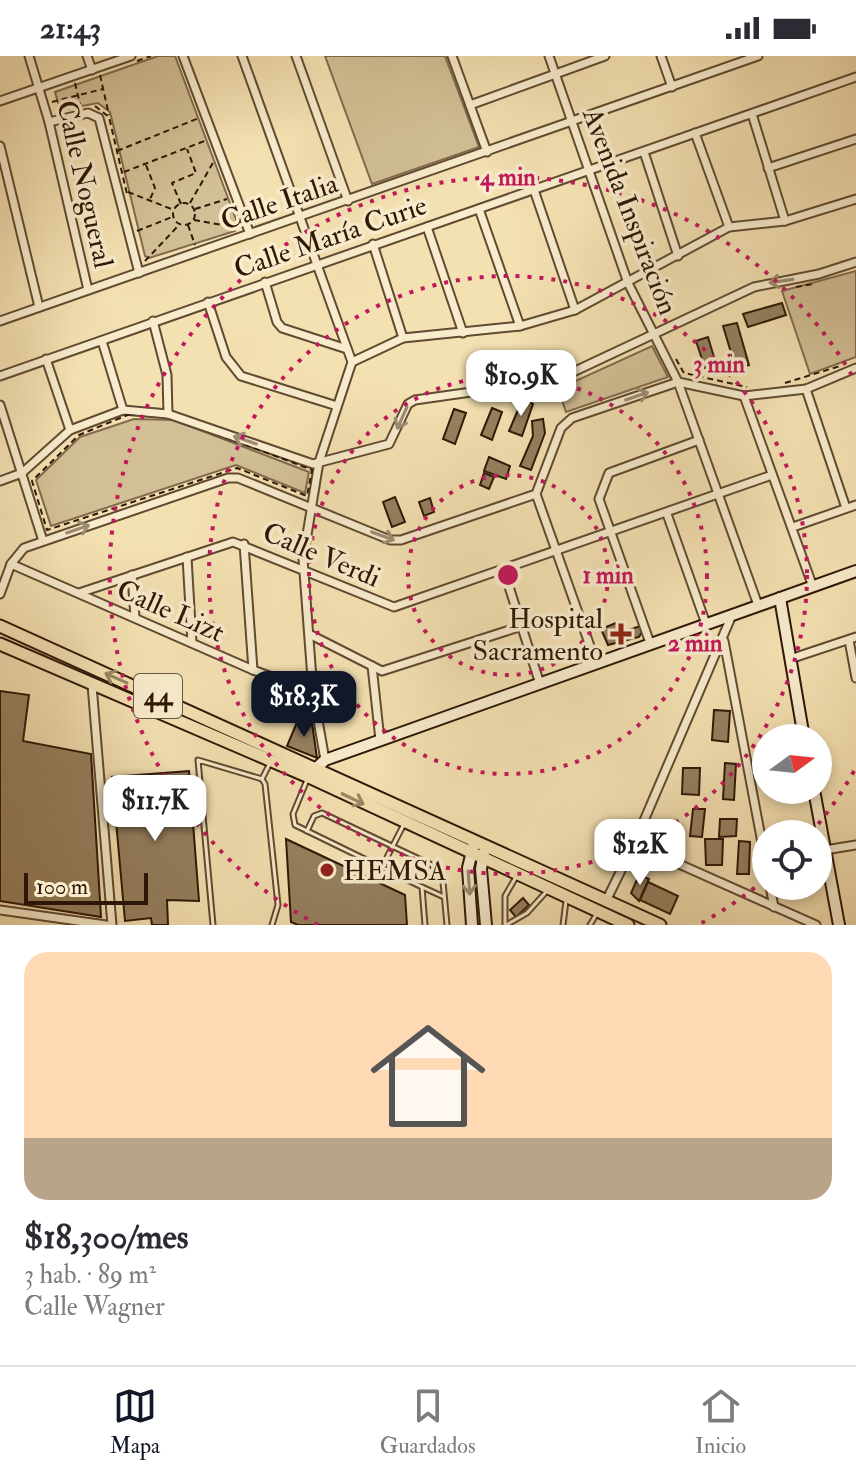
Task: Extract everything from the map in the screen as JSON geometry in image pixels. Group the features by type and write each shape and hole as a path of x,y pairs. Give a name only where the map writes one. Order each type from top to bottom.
{"main road":[{"name":"44","path":"0,626 316,768 478,850 603,905 660,925"},
{"name":"44","path":"0,644 271,761 316,768 404,824 478,850 518,874 567,896 603,905 626,924"}],"street":[{"name":"Calle Nogueral","path":"29,56 49,122 88,290"},
{"path":"87,56 96,72"},
{"path":"0,101 96,72 131,56"},
{"path":"183,56 250,234"},
{"path":"242,56 352,362 319,462 305,570 316,768 380,740 856,571"},
{"path":"296,56 348,201"},
{"path":"452,56 487,152"},
{"name":"Avenida Inspiración","path":"549,56 628,283 678,382 758,605"},
{"path":"470,105 605,56"},
{"path":"661,56 672,87"},
{"name":"Calle Italia","path":"0,321 758,56"},
{"name":"Calle María Curie","path":"0,376 856,77"},
{"path":"49,122 88,113 99,118 139,273"},
{"path":"752,114 785,221"},
{"path":"695,133 729,227"},
{"path":"768,168 856,139"},
{"path":"0,146 39,307"},
{"path":"644,152 678,256"},
{"path":"534,190 575,310"},
{"path":"352,362 403,338 520,326 575,310 729,227 785,221 856,199"},
{"path":"479,209 520,326"},
{"path":"427,227 463,333"},
{"path":"373,244 403,338"},
{"path":"0,481 22,473 70,430 123,410 168,414 313,464 389,444 408,404 415,400 556,380 754,287 819,274 856,262"},
{"path":"265,282 277,322 282,328 347,349"},
{"path":"208,302 226,357 241,376 337,406"},
{"path":"153,321 167,375 168,414"},
{"path":"102,341 123,410"},
{"path":"46,359 70,430"},
{"path":"596,663 536,494 565,422 678,382 744,396 806,389 856,368"},
{"path":"806,389 846,508"},
{"path":"744,396 813,587"},
{"path":"0,405 43,541"},
{"path":"650,643 599,499 606,475 699,440"},
{"name":"Calle Verdi","path":"79,593 233,542 394,607 772,475"},
{"path":"0,594 11,564 24,548 228,478 238,478 395,541 536,494"},
{"path":"793,527 856,505"},
{"path":"667,514 706,624"},
{"path":"244,544 253,670"},
{"path":"187,557 192,643"},
{"name":"Calle Lizt","path":"11,564 253,670 313,692"},
{"path":"504,571 540,684"},
{"path":"132,575 135,617"},
{"path":"780,598 802,724"},
{"path":"603,905 634,844 732,615"},
{"path":"311,635 382,671 522,626"},
{"path":"790,659 852,638 856,678"},
{"path":"723,639 758,820"},
{"path":"372,666 380,740"},
{"path":"0,910 109,925 92,685"},
{"path":"634,844 816,925"},
{"path":"832,849 856,845"},
{"path":"472,925 468,868 478,850"},
{"path":"478,850 486,925"},
{"path":"832,888 839,925"},
{"path":"773,900 774,907"}],"lane":[{"path":"213,925 198,760 262,779 268,791 278,905 272,925"},
{"path":"262,779 271,761"},
{"path":"316,768 292,819 307,831 444,897"},
{"path":"307,831 314,816 322,813 440,872 447,925"},
{"path":"382,867 404,824"},
{"path":"518,874 505,896 506,925 527,913 550,887"},
{"path":"422,887 425,925"},
{"path":"563,925 567,896"},
{"path":"590,925 603,905"}],"path":[{"path":"125,65 151,56"},
{"path":"96,72 103,89 130,205"},
{"path":"70,111 81,109 74,82"},
{"path":"52,102 103,89"},
{"path":"50,94 53,109"},
{"path":"96,106 109,117"},
{"path":"117,151 200,118 212,149"},
{"path":"122,173 209,139"},
{"path":"181,204 172,183 196,173 186,148"},
{"path":"189,205 216,158 221,171"},
{"path":"145,164 155,188 150,199"},
{"path":"127,191 174,210"},
{"path":"194,210 231,198"},
{"path":"173,217 174,210 181,204 189,205 194,210"},
{"path":"193,220 194,210"},
{"path":"133,218 136,232 173,217"},
{"path":"173,217 180,224 193,220 240,228"},
{"path":"145,261 180,224"},
{"path":"184,251 196,246 187,224"},
{"path":"794,287 820,281"},
{"path":"671,350 684,373 750,388"},
{"path":"784,383 839,366"},
{"path":"130,414 171,416 312,470 307,496 237,468 47,530 32,481 79,435 130,414"}],"shaded area":[{"path":"158,56 175,56 237,222 235,231 149,258 145,256 110,112 98,103 60,110 55,92"},
{"path":"325,56 445,56 479,147 372,184"},
{"path":"856,271 856,357 810,374 782,291"},
{"path":"652,346 668,377 566,412 558,389"},
{"path":"134,419 174,420 309,472 305,493 236,465 51,526 36,480 80,437"}],"building":[{"path":"782,303 786,315 748,327 743,314"},
{"path":"737,323 749,365 736,369 723,326"},
{"path":"708,337 716,364 705,368 696,341"},
{"path":"523,398 533,404 522,436 509,431"},
{"path":"492,408 502,412 492,440 481,435"},
{"path":"454,409 466,413 455,444 443,439"},
{"path":"543,419 545,433 531,470 520,466 533,436 532,421"},
{"path":"489,457 510,466 506,479 484,471"},
{"path":"484,473 494,477 489,489 480,485"},
{"path":"395,497 405,522 392,527 383,502"},
{"path":"430,498 434,512 424,516 419,502"},
{"name":"Hospital Sacramento","path":"616,623 624,632 640,626 642,632 639,637 608,645 601,629"},
{"path":"0,691 29,695 23,741 91,754 101,917 0,901"},
{"path":"714,710 730,711 728,742 712,740"},
{"path":"298,720 312,723 317,758 287,746"},
{"path":"725,763 736,764 734,800 723,799"},
{"path":"683,768 700,768 699,795 682,794"},
{"path":"189,771 199,901 167,900 168,925 152,925 151,918 125,921 112,777"},
{"path":"693,809 705,809 702,837 690,836"},
{"path":"720,819 737,819 736,836 719,837"},
{"path":"286,839 405,895 407,925 298,925 291,922"},
{"path":"705,839 723,839 722,865 706,865"},
{"path":"739,841 750,842 749,874 737,874"},
{"path":"639,875 649,879 639,901 631,893"},
{"path":"648,882 678,896 670,914 640,900"},
{"path":"523,898 529,905 516,917 510,910"}],"place":[{"name":"Hospital Sacramento","path":"621,634"},
{"name":"HEMSA","path":"327,870"}]}
